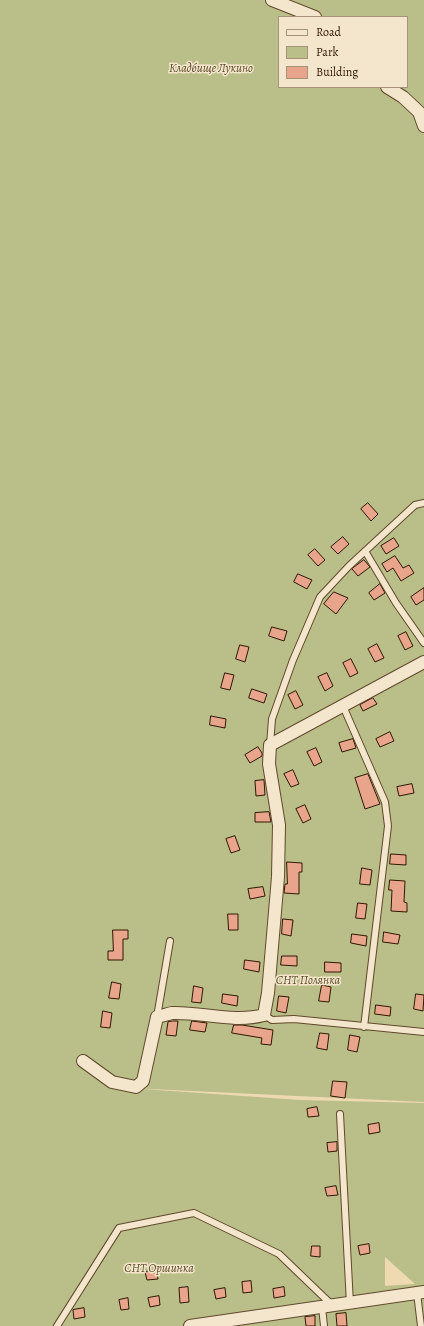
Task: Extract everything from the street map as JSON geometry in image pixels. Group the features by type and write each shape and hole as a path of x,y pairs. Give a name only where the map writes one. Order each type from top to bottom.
{"street":[{"path":"272,0 312,16"},
{"path":"389,88 403,97 419,112 424,126"},
{"path":"83,1061 112,1082 136,1087 143,1080 157,1017 172,1013 223,1017 256,1017 264,1015 268,993 278,877 279,825 269,764 270,745 424,662"},
{"path":"190,1326 229,1323 327,1306 350,1304 420,1293"}],"lane":[{"path":"270,745 272,719 293,660 320,597 348,566 415,505 424,504"},
{"path":"365,551 396,603 424,643"},
{"path":"343,706 385,802 388,826 364,1027"},
{"path":"157,1017 170,942"},
{"path":"264,1015 272,1020 294,1019 424,1032"},
{"path":"340,1114 350,1304"},
{"path":"57,1326 119,1228 194,1213 279,1254 327,1306 324,1326"},
{"path":"420,1293 421,1326"}],"green space":[{"path":"0,0 424,0 424,1102 129,1088 300,1100 424,1103 424,1326 0,1326","holes":["385,1257 415,1284 385,1286"]}],"building":[{"path":"368,503 378,514 371,521 361,509"},
{"path":"343,537 349,544 338,554 331,547"},
{"path":"394,538 399,546 386,554 381,546"},
{"path":"315,549 325,560 318,566 308,555"},
{"path":"395,556 403,568 409,565 414,573 401,581 393,568 387,572 382,564"},
{"path":"364,560 370,567 358,576 352,569"},
{"path":"298,574 312,580 307,589 294,582"},
{"path":"380,584 385,593 374,600 369,593"},
{"path":"424,588 424,600 416,605 411,597"},
{"path":"334,592 348,598 336,614 324,604"},
{"path":"272,627 287,631 284,641 269,636"},
{"path":"406,632 413,646 405,650 398,636"},
{"path":"377,644 384,658 375,662 368,649"},
{"path":"240,645 249,647 245,662 236,659"},
{"path":"351,659 358,673 350,677 343,663"},
{"path":"225,673 234,675 230,690 221,688"},
{"path":"327,673 333,686 325,691 318,677"},
{"path":"252,689 267,694 264,703 249,698"},
{"path":"296,691 303,705 295,709 288,695"},
{"path":"373,698 377,704 363,711 360,705"},
{"path":"211,716 226,719 225,728 210,725"},
{"path":"390,732 394,741 380,747 376,739"},
{"path":"353,739 356,748 342,752 339,743"},
{"path":"258,747 262,753 262,756 250,763 245,755"},
{"path":"316,748 322,762 314,766 307,752"},
{"path":"293,770 299,784 291,787 284,774"},
{"path":"368,774 380,804 365,809 355,778"},
{"path":"264,780 265,795 256,796 255,781"},
{"path":"412,784 414,793 399,796 397,787"},
{"path":"305,805 311,819 303,823 296,809"},
{"path":"269,812 271,822 255,822 255,813"},
{"path":"235,836 240,850 231,853 226,839"},
{"path":"391,854 406,855 406,865 390,864"},
{"path":"287,862 302,863 302,872 299,872 299,894 284,893 285,884 287,884"},
{"path":"362,868 372,870 370,885 360,884"},
{"path":"390,880 405,881 404,902 407,903 407,912 391,911 392,890 389,890"},
{"path":"263,887 265,896 250,899 248,889"},
{"path":"358,903 367,904 365,919 356,918"},
{"path":"228,914 238,914 238,930 229,930"},
{"path":"283,919 293,920 291,936 282,934"},
{"path":"113,930 128,930 128,939 123,939 123,960 108,960 108,951 113,951"},
{"path":"384,932 400,935 398,944 383,942"},
{"path":"352,934 367,936 366,946 351,943"},
{"path":"282,956 297,956 297,966 281,965"},
{"path":"245,960 260,962 259,972 244,969"},
{"path":"325,962 341,963 341,972 325,972"},
{"path":"112,982 121,984 119,999 109,998"},
{"path":"322,985 331,987 329,1002 319,1001"},
{"path":"194,986 203,988 201,1003 192,1002"},
{"path":"223,994 238,996 237,1006 222,1003"},
{"path":"416,994 424,995 423,1011 414,1009"},
{"path":"279,996 289,997 286,1013 277,1011"},
{"path":"376,1005 391,1007 390,1016 375,1014"},
{"path":"103,1011 112,1013 110,1028 101,1027"},
{"path":"178,1021 176,1036 166,1035 168,1022"},
{"path":"192,1021 207,1023 205,1032 190,1030"},
{"path":"234,1025 273,1030 271,1045 261,1044 262,1038 232,1033"},
{"path":"320,1033 329,1034 327,1050 317,1048"},
{"path":"350,1035 360,1037 357,1052 348,1050"},
{"path":"333,1081 347,1082 345,1098 331,1096"},
{"path":"317,1107 319,1116 308,1117 307,1109"},
{"path":"379,1123 380,1132 369,1134 368,1125"},
{"path":"337,1142 337,1151 328,1152 327,1143"},
{"path":"336,1186 338,1195 327,1196 325,1188"},
{"path":"369,1244 370,1253 360,1255 358,1246"},
{"path":"312,1246 320,1246 320,1257 311,1256"},
{"path":"156,1270 158,1279 147,1280 145,1272"},
{"path":"251,1281 252,1292 243,1293 242,1282"},
{"path":"188,1287 189,1302 180,1303 179,1288"},
{"path":"284,1287 285,1296 274,1298 273,1289"},
{"path":"225,1288 226,1297 216,1299 214,1290"},
{"path":"159,1296 160,1305 150,1307 148,1298"},
{"path":"128,1298 129,1309 121,1310 119,1300"},
{"path":"84,1308 85,1317 74,1319 73,1310"},
{"path":"346,1313 347,1326 337,1326 336,1314"},
{"path":"315,1316 315,1326 306,1326 305,1317"}],"park label":[{"name":"Кладбище Лукино","path":"211,69"},
{"name":"СНТ Полянка","path":"308,981"},
{"name":"СНТ Оршинка","path":"159,1269"}]}
